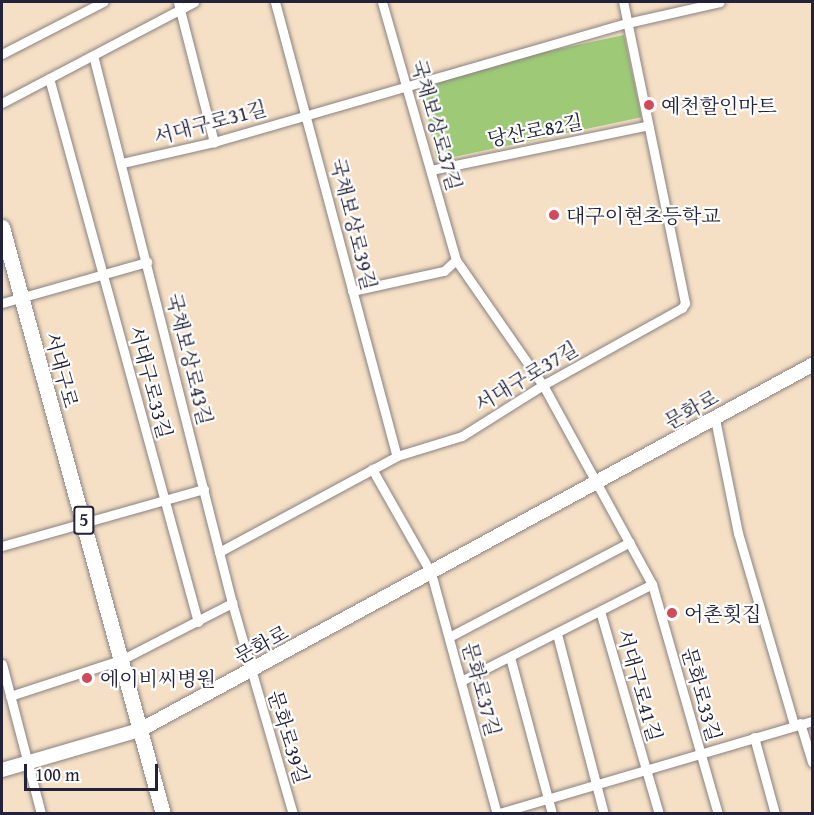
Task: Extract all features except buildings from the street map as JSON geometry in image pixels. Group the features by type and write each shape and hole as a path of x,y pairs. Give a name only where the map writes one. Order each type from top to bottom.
{"main road":[{"name":"서대구로","path":"2,227 123,658 163,813"},
{"name":"문화로","path":"2,770 140,730 252,672 813,365"}],"street":[{"path":"2,54 103,2"},
{"path":"2,103 93,55 180,5 194,2"},
{"name":"국채보상로39길","path":"275,2 307,114 397,456"},
{"name":"국채보상로37길","path":"382,2 456,260 543,385 598,483"},
{"path":"623,2 646,126"},
{"name":"서대구로31길","path":"122,163 214,142 627,23 720,2"},
{"path":"180,5 214,142"},
{"name":"국채보상로43길","path":"93,55 232,603 252,672"},
{"name":"서대구로33길","path":"49,78 165,499"},
{"name":"당산로82길","path":"431,170 646,126"},
{"name":"서대구로37길","path":"219,552 397,456 462,436 543,385 685,303 646,126"},
{"path":"352,291 444,271 456,260"},
{"path":"2,303 147,262"},
{"path":"715,419 738,533 797,724 813,762"},
{"path":"372,470 431,573"},
{"name":"문화로33길","path":"598,483 652,584 718,813"},
{"path":"2,546 204,489"},
{"path":"165,499 198,622"},
{"path":"449,637 630,543"},
{"name":"문화로37길","path":"431,573 497,813"},
{"path":"461,681 652,584"},
{"path":"10,696 123,658 232,603"},
{"name":"서대구로41길","path":"600,611 646,769"},
{"path":"557,634 604,813"},
{"path":"510,657 552,813"},
{"path":"2,664 41,813"},
{"name":"문화로39길","path":"252,672 293,813"},
{"name":"서대구로41길","path":"497,813 813,721"},
{"path":"754,737 776,813"},
{"path":"646,769 659,813"}],"green space":[{"path":"624,35 641,117 437,161 420,78"}],"place":[{"name":"예천할인마트","path":"649,105"},
{"name":"대구이현초등학교","path":"554,215"},
{"name":"어촌횟집","path":"672,613"},
{"name":"에이비씨병원","path":"87,678"}]}
